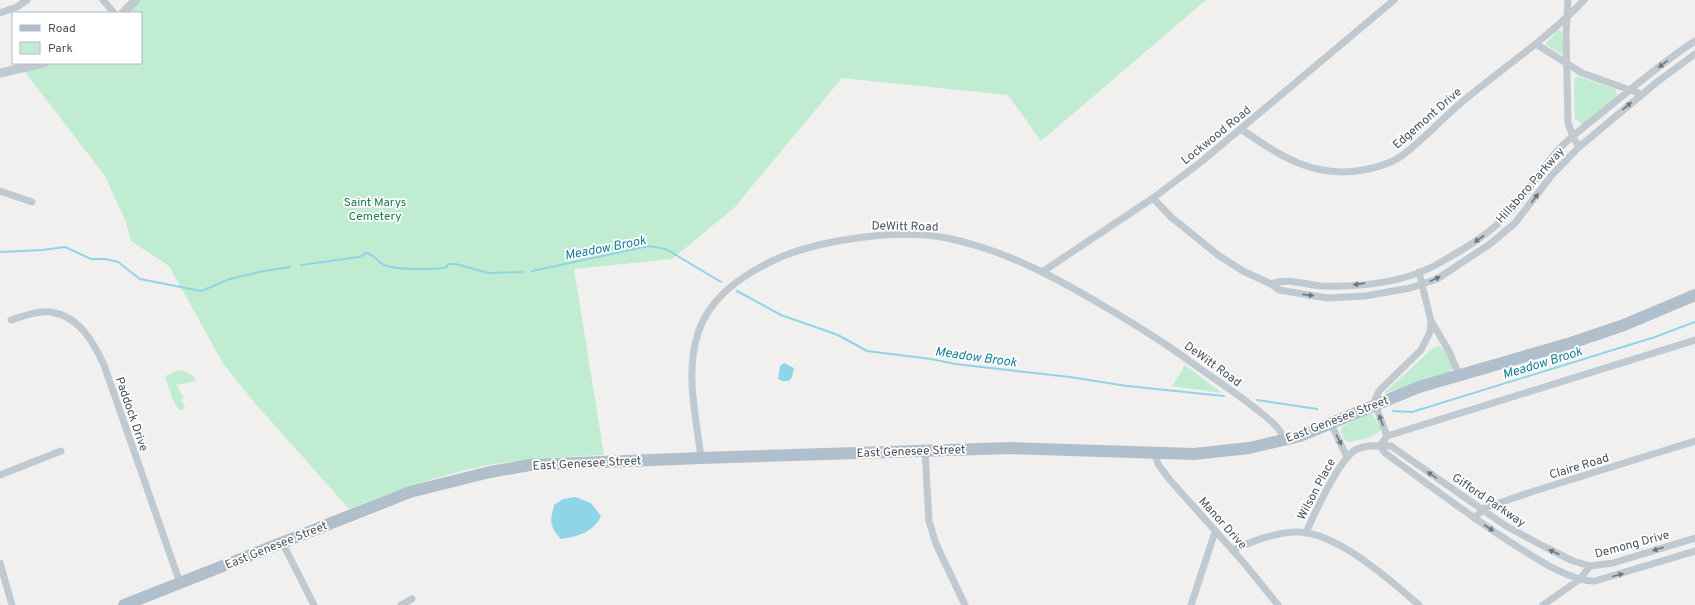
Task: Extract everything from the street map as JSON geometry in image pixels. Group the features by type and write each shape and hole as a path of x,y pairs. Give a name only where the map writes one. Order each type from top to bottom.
{"main road":[{"name":"East Genesee Street","path":"124,605 410,492 490,472 530,465 925,450 1012,448 1154,454 1218,453 1249,448 1286,440 1331,424 1375,404 1419,387 1571,343 1624,325 1695,295"}],"street":[{"path":"0,13 17,7 27,0"},
{"path":"103,0 113,12"},
{"path":"124,12 136,0"},
{"name":"Lockwood Road","path":"1042,272 1153,198 1201,162 1394,0"},
{"path":"1568,0 1566,64 1568,123 1573,137 1579,147"},
{"name":"Edgemont Drive","path":"1241,129 1274,152 1299,164 1319,170 1340,173 1372,169 1394,161 1419,142 1464,100 1567,18 1584,0"},
{"name":"Hillsboro Parkway","path":"1271,284 1279,281 1322,286 1352,285 1390,280 1419,272 1470,246 1500,222 1564,144 1630,90 1695,41"},
{"path":"1536,44 1582,73 1641,94"},
{"name":"Hillsboro Parkway","path":"1153,198 1171,217 1218,255 1244,271 1271,284 1279,290 1327,298 1365,296 1422,285 1449,272 1490,244 1515,223 1552,175 1579,147 1641,94 1695,54"},
{"path":"0,73 40,64"},
{"path":"0,191 32,202"},
{"name":"DeWitt Road","path":"701,458 692,385 692,358 702,324 720,295 759,267 802,249 834,241 872,236 909,235 946,238 986,248 1009,256 1042,272 1085,294 1160,340 1258,411 1274,424 1286,440"},
{"path":"1419,272 1431,321 1449,352 1459,375"},
{"name":"Paddock Drive","path":"11,320 33,313 50,312 66,317 88,333 104,365 180,583"},
{"path":"1387,436 1375,404 1375,400 1379,391 1421,350 1430,332 1431,321"},
{"path":"1380,446 1387,436 1695,340"},
{"path":"1331,424 1347,457"},
{"name":"Claire Road","path":"1482,509 1531,492 1695,441"},
{"name":"Gifford Parkway","path":"1347,457 1356,449 1368,446 1391,446 1522,536 1573,561 1590,566"},
{"name":"Gifford Parkway","path":"1380,446 1385,453 1475,519 1532,556 1556,569 1580,579"},
{"path":"925,450 929,521 936,544 965,605"},
{"path":"0,475 61,451"},
{"name":"Manor Drive","path":"1154,454 1158,464 1167,476 1278,605"},
{"name":"Wilson Place","path":"1306,533 1321,501 1347,457"},
{"path":"1475,519 1482,509"},
{"path":"1191,605 1215,532"},
{"path":"1232,550 1257,540 1289,533 1306,533 1331,541 1359,557 1383,574 1419,605"},
{"name":"Demong Drive","path":"1543,605 1580,579 1590,566 1613,563 1695,538"},
{"path":"282,542 314,605"},
{"name":"Demong Drive","path":"1580,579 1594,581 1695,551"},
{"path":"0,562 12,605"},
{"path":"401,605 412,599"}],"green space":[{"name":"Saint Marys Cemetery","path":"136,0 1206,0 1041,141 1008,95 842,78 734,208 672,259 574,269 604,455 546,458 489,465 453,473 418,484 349,509 254,402 224,365 169,266 131,241 126,222 105,176 22,68 40,64 142,64 142,12 124,12"},
{"path":"1558,30 1562,32 1564,56 1546,45 1546,43"},
{"path":"1577,76 1615,89 1617,93 1616,98 1583,125 1575,119 1574,79"},
{"path":"1439,346 1447,352 1450,358 1453,368 1450,372 1383,394 1434,347"},
{"path":"1185,365 1222,393 1172,386"},
{"path":"178,370 191,375 196,381 176,385 184,397 181,400 185,406 183,410 179,410 173,400 165,378 167,375"},
{"path":"1371,412 1381,429 1379,432 1371,437 1348,442 1344,439 1340,430 1343,426"}],"water":[{"path":"784,363 794,368 792,377 789,381 782,381 778,379 780,366"},
{"path":"575,497 591,503 601,516 594,526 584,533 561,539 552,527 551,519 554,505 563,499"}],"waterway":[{"name":"Meadow Brook","path":"532,271 649,246 666,249 721,282"},
{"name":"Meadow Brook","path":"0,252 42,250 65,247 91,259 105,259 118,262 140,279 201,291 230,279 290,267"},
{"name":"Meadow Brook","path":"301,265 359,257 367,253 384,265 397,268 433,269 447,267 448,264 456,264 488,273 522,272"},
{"name":"Meadow Brook","path":"737,291 781,315 838,335 867,351 931,359 955,364 1070,377 1127,386 1224,396"},
{"name":"Meadow Brook","path":"1393,411 1412,412 1655,337 1695,322"},
{"name":"Meadow Brook","path":"1257,400 1317,409"}]}
